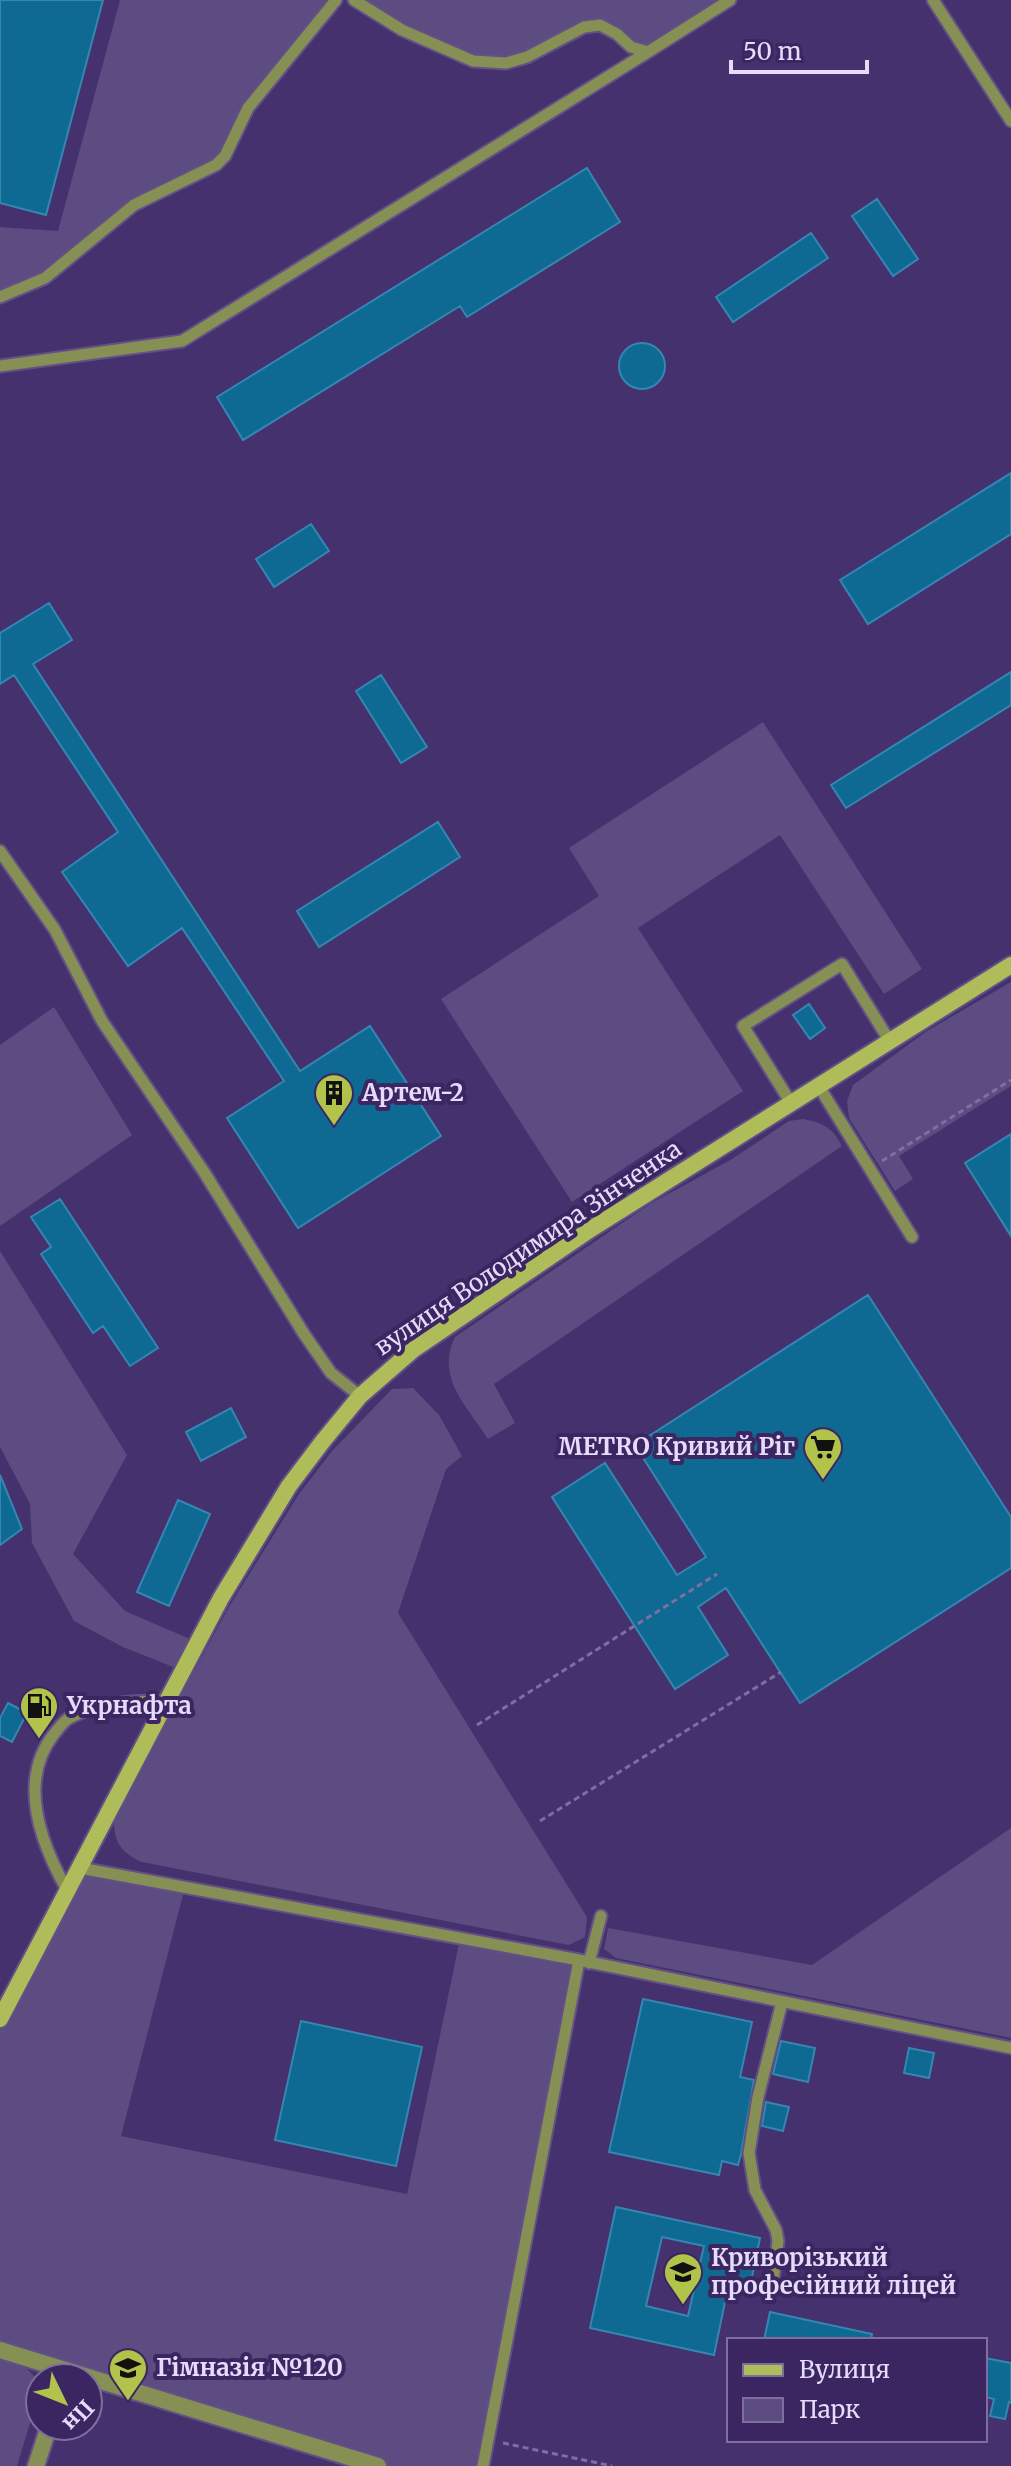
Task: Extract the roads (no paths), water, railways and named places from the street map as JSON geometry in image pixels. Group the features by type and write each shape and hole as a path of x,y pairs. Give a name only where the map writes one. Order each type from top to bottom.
{"main road":[{"name":"вулиця Володимира Зінченка","path":"0,2019 221,1598 289,1486 360,1396 413,1350 591,1229 1011,965"}],"street":[{"path":"0,2350 32,2362"},
{"path":"104,2386 378,2466"},
{"path":"36,2466 44,2442"}],"lane":[{"path":"0,297 45,278 134,205 216,165 225,156 248,108 336,0"},
{"path":"354,0 402,30 473,61 506,63 527,57 584,27 600,25 617,34 631,47 648,52"},
{"path":"0,366 182,341 730,0"},
{"path":"933,0 1011,121"},
{"path":"0,851 55,930 102,1021 204,1172 304,1334 331,1373 360,1396"},
{"path":"791,1103 743,1026 842,964 889,1040"},
{"path":"818,1085 912,1237"},
{"path":"67,1890 50,1859 35,1803 37,1773 47,1743 67,1718 95,1708 133,1701 168,1701"},
{"path":"80,1868 584,1961 1011,2048"},
{"path":"483,2466 584,1961 601,1916"},
{"path":"773,2280 778,2241 776,2230 755,2190 749,2153 758,2097 782,2002"}],"place":[{"name":"Артем-2","path":"334,1127"},
{"name":"METRO Кривий Ріг","path":"823,1481"},
{"name":"Укрнафта","path":"39,1740"},
{"name":"Криворізький професійний ліцей","path":"683,2306"},
{"name":"Гімназія №120","path":"128,2402"}]}
